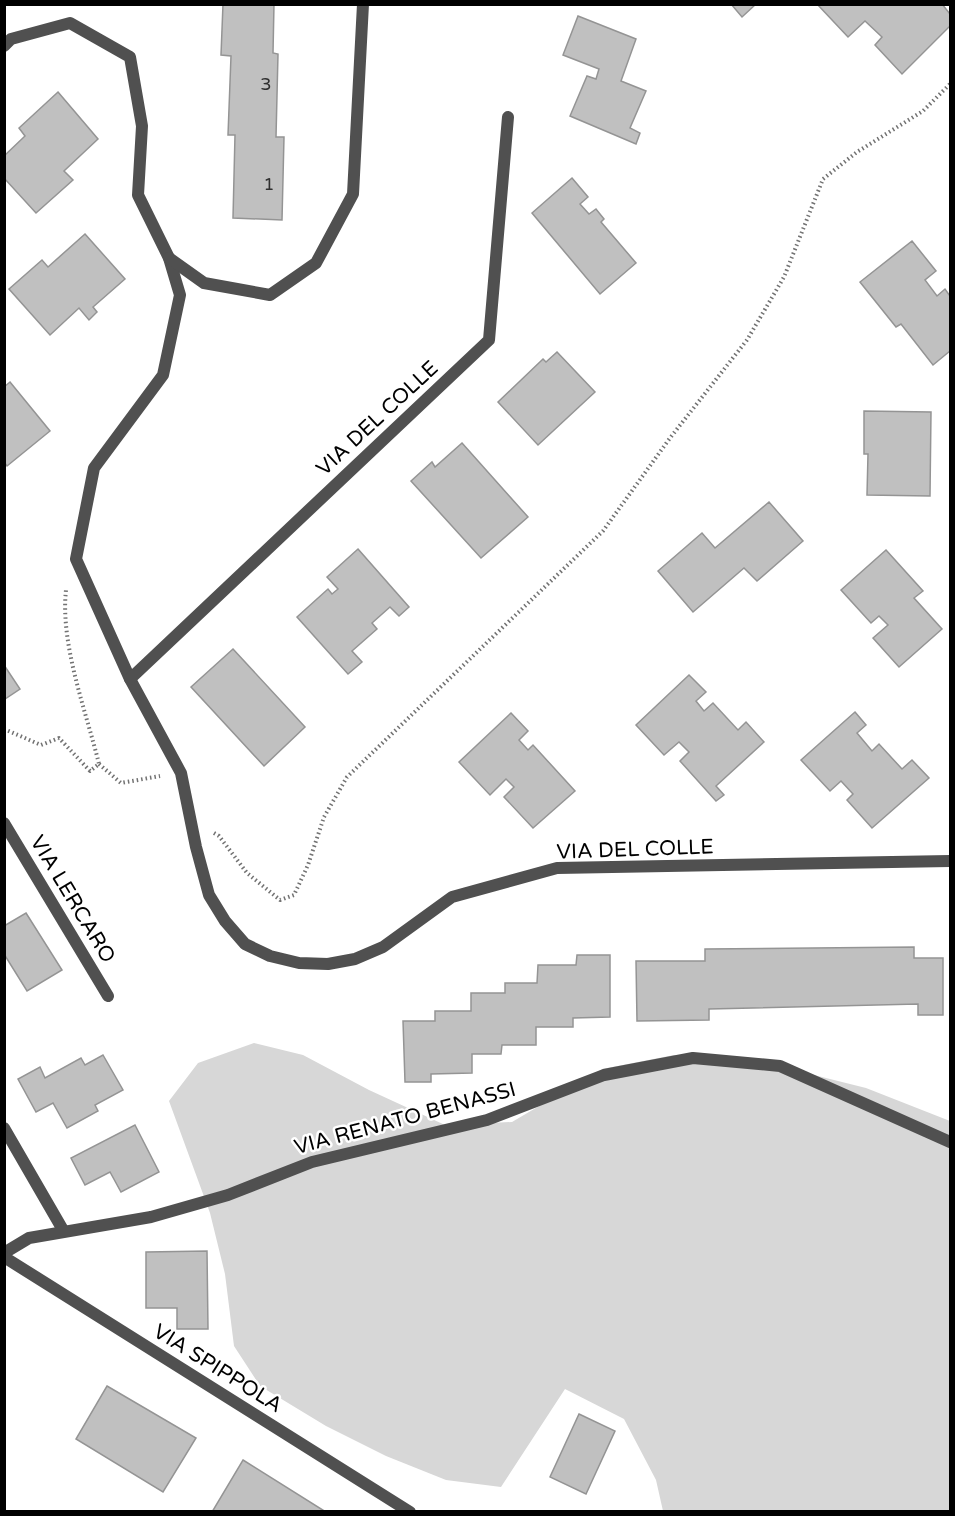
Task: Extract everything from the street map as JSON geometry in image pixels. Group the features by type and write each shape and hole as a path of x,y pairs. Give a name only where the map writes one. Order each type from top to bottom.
{"street":[{"path":"169,258 204,283 270,295 316,263 353,194 363,4"},
{"name":"VIA DEL COLLE","path":"4,46 11,39 70,23 130,57 142,126 138,195 169,258 180,295 163,375 94,468 76,559 130,679 181,773 209,895 225,921 245,944 270,956 298,963 328,964 355,959 383,947 452,897 557,868 951,861"},
{"name":"VIA DEL COLLE","path":"130,679 489,340 508,117"},
{"name":"VIA LERCARO","path":"4,823 108,996"},
{"name":"VIA RENATO BENASSI","path":"4,1253 29,1238 63,1230 151,1217 228,1195 312,1162 488,1120 604,1075 693,1058 780,1066 951,1142"},
{"path":"4,1128 63,1230"},
{"name":"VIA SPIPPOLA","path":"4,1257 410,1512"}],"path":[{"path":"191,822 219,836 247,873 280,900 294,895 308,865 324,817 347,777 603,531 670,438 747,340 784,277 823,179 857,152 922,111 951,84"},
{"path":"96,603 82,587 67,586 64,610 70,649 99,764 121,783 181,773"},
{"path":"4,729 41,745 59,738 90,771 99,764"}],"shaded area":[{"path":"254,1043 303,1055 369,1090 445,1125 512,1122 602,1069 674,1055 790,1069 866,1088 950,1121 950,1511 663,1511 656,1480 624,1419 565,1389 501,1487 446,1480 386,1456 326,1426 260,1386 234,1346 225,1274 210,1213 169,1101 198,1063"}],"building":[{"path":"223,4 274,4 273,53 278,54 276,137 284,137 282,220 233,218 235,135 228,135 231,56 221,55"},
{"path":"731,4 756,4 742,17"},
{"path":"817,4 942,4 950,14 950,26 902,74 875,45 882,37 865,21 848,37"},
{"path":"578,16 636,39 621,81 646,91 630,128 640,133 636,144 570,116 587,76 596,79 599,69 563,55"},
{"path":"58,92 98,139 64,171 73,180 36,213 4,178 4,156 25,136 19,128"},
{"path":"572,178 588,197 580,204 589,214 596,209 604,219 601,222 636,263 600,294 532,213"},
{"path":"85,234 125,279 93,307 97,312 89,320 79,308 50,335 9,289 42,260 48,267"},
{"path":"912,241 936,271 925,280 937,296 945,289 950,296 950,351 933,365 901,324 896,327 860,282"},
{"path":"557,352 595,392 538,445 498,402 543,359 546,362"},
{"path":"10,382 50,431 7,466 4,462 4,387"},
{"path":"864,411 931,412 930,496 867,495 868,454 864,454"},
{"path":"462,443 528,517 481,558 411,481 432,462 435,467"},
{"path":"769,502 803,541 757,581 744,568 693,612 658,571 702,533 715,548"},
{"path":"358,549 409,607 399,616 390,607 372,623 377,629 352,651 362,662 348,674 297,617 328,589 332,594 338,589 327,577"},
{"path":"886,550 923,591 914,598 942,629 899,667 873,638 888,625 879,616 871,623 841,590"},
{"path":"233,649 305,727 264,766 191,687"},
{"path":"4,665 20,689 5,699 4,699"},
{"path":"689,675 706,692 696,701 704,711 713,703 738,730 746,722 764,742 716,786 724,795 716,801 680,761 689,752 679,742 664,755 636,725"},
{"path":"855,712 866,725 857,733 872,751 879,744 902,769 912,760 929,778 872,828 847,800 853,794 841,781 830,791 801,760"},
{"path":"511,713 528,731 519,740 528,750 533,745 575,791 533,828 504,797 514,787 506,779 490,795 459,762"},
{"path":"26,913 62,970 27,991 4,954 4,926"},
{"path":"914,947 914,958 943,958 943,1015 918,1015 918,1004 709,1009 709,1020 637,1021 636,961 705,961 705,949"},
{"path":"577,955 610,955 610,1017 573,1018 573,1027 536,1027 536,1045 502,1045 501,1054 472,1054 472,1073 431,1074 431,1082 405,1082 403,1021 435,1021 435,1011 471,1011 471,993 505,993 505,983 537,983 538,965 576,965"},
{"path":"103,1055 123,1090 95,1105 98,1111 67,1128 53,1103 36,1112 18,1079 40,1067 45,1078 81,1058 85,1065"},
{"path":"135,1125 159,1172 121,1192 110,1172 85,1185 71,1158"},
{"path":"207,1251 208,1329 177,1329 177,1308 146,1308 146,1252"},
{"path":"107,1386 196,1438 163,1492 76,1439"},
{"path":"579,1414 615,1431 586,1494 550,1477"},
{"path":"243,1460 326,1512 212,1512"}]}
